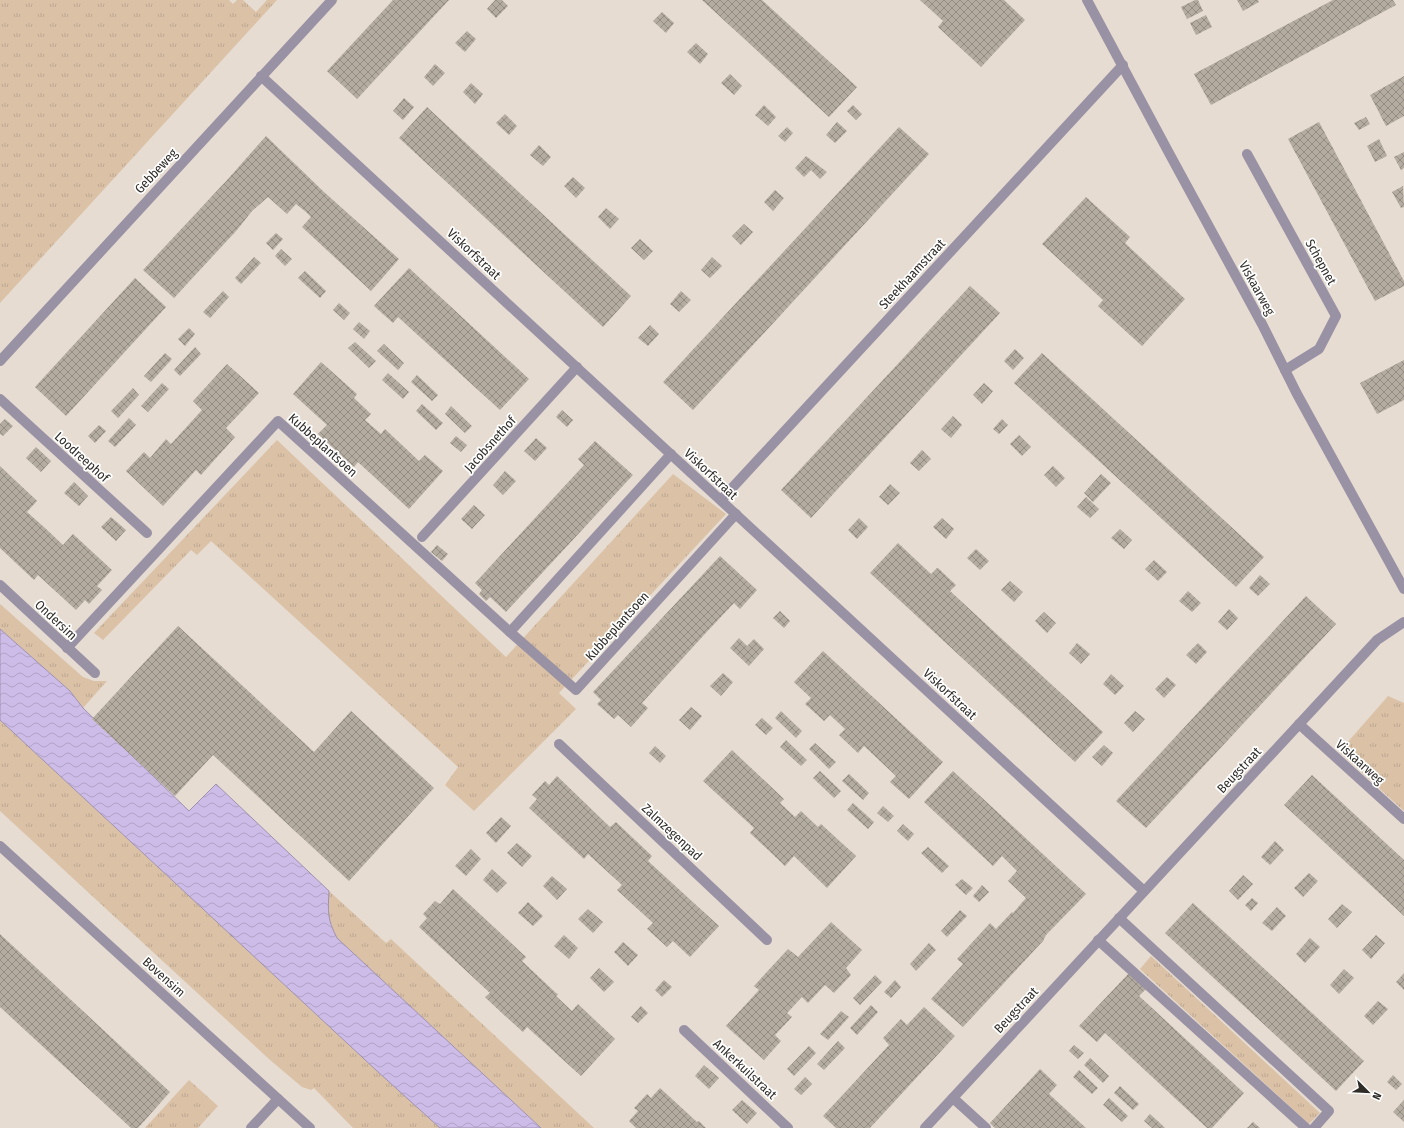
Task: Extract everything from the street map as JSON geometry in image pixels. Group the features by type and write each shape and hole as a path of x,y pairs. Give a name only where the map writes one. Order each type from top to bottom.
{"street":[{"name":"Gebbeweg","path":"0,360 332,0"},
{"name":"Viskaarweg","path":"1087,0 1123,65 1172,160 1262,324 1297,394 1400,574 1404,589"},
{"name":"Steekhaamstraat","path":"721,500 1123,65"},
{"name":"Viskorfstraat","path":"261,76 1144,891"},
{"name":"Schepnet","path":"1247,154 1336,316 1319,349 1285,370"},
{"name":"Jacobsnethof","path":"422,538 576,367"},
{"name":"Loodreephof","path":"0,399 147,533"},
{"name":"Kubbeplantsoen","path":"67,648 278,421 576,690 736,514"},
{"path":"510,632 671,454"},
{"name":"Ondersim","path":"0,586 95,673"},
{"name":"Beugstraat","path":"926,1128 1098,940 1377,640 1404,622"},
{"name":"Viskaarweg","path":"1299,724 1404,819"},
{"name":"Zalmzegenpad","path":"559,744 767,940"},
{"name":"Bovensim","path":"0,846 310,1128"},
{"path":"1119,918 1329,1111 1314,1128"},
{"path":"1098,940 1306,1128"},
{"name":"Ankerkuilstraat","path":"684,1030 788,1128"},
{"path":"953,1098 986,1128"},
{"path":"251,1128 278,1099"}],"green space":[{"path":"0,0 229,0 233,4 237,0 243,0 256,12 267,0 277,0 0,303"},
{"path":"277,440 506,657 673,474 726,514 559,693 576,709 474,811 445,785 458,767 211,541 197,555 191,550 103,640 94,633"},
{"path":"0,604 83,677 94,681 107,681 83,708 70,691 0,629"},
{"path":"1388,696 1404,703 1404,811 1339,752"},
{"path":"0,720 440,1128 353,1128 314,1088 311,1090 302,1087 270,1060 0,811"},
{"path":"329,891 386,943 391,939 594,1128 541,1128 337,938 331,925 329,915"},
{"path":"1151,956 1320,1113 1309,1124 1140,969"},
{"path":"189,1080 218,1106 198,1128 145,1128"}],"water":[{"path":"0,629 70,691 83,708 189,811 216,784 329,891 329,915 331,925 337,938 541,1128 440,1128 377,1071 0,720"}],"building":[{"path":"393,0 449,0 357,99 327,71"},
{"path":"495,0 502,0 508,6 496,18 487,9"},
{"path":"702,0 762,0 857,87 829,117"},
{"path":"920,0 1004,0 1025,20 981,67 938,27 943,21"},
{"path":"1198,0 1203,11 1187,19 1181,7"},
{"path":"1237,0 1258,0 1259,2 1243,11"},
{"path":"1333,0 1393,0 1396,5 1211,105 1194,74"},
{"path":"662,12 674,23 666,33 653,21"},
{"path":"1206,15 1212,27 1196,35 1190,23"},
{"path":"467,31 476,39 465,52 455,43"},
{"path":"696,43 708,54 700,64 687,52"},
{"path":"435,64 445,73 433,86 424,77"},
{"path":"730,74 742,86 734,95 721,83"},
{"path":"1404,76 1404,116 1386,126 1370,95"},
{"path":"471,83 483,94 475,104 463,92"},
{"path":"404,98 414,107 403,120 393,111"},
{"path":"764,105 776,117 768,126 755,115"},
{"path":"853,105 862,114 856,120 847,111"},
{"path":"427,107 631,296 603,327 399,138"},
{"path":"505,114 517,126 509,135 496,123"},
{"path":"1366,117 1370,124 1359,130 1354,123"},
{"path":"837,122 847,131 835,143 826,135"},
{"path":"1319,122 1404,281 1404,286 1375,301 1288,139"},
{"path":"787,127 793,133 785,142 778,136"},
{"path":"899,127 929,154 693,410 663,382"},
{"path":"266,136 324,192 399,259 371,291 302,227 311,217 306,212 296,204 287,214 268,197 252,211 237,230 174,298 143,270"},
{"path":"1379,139 1387,156 1375,162 1367,146"},
{"path":"539,145 551,157 543,166 530,155"},
{"path":"1404,152 1404,168 1401,170 1394,157"},
{"path":"806,156 827,172 820,179 811,170 804,177 795,168"},
{"path":"573,177 585,188 576,198 564,186"},
{"path":"1403,186 1404,207 1401,208 1392,192"},
{"path":"775,190 784,198 773,211 764,202"},
{"path":"1086,197 1130,237 1125,243 1185,299 1142,346 1098,306 1103,300 1042,244"},
{"path":"606,208 619,219 610,229 598,217"},
{"path":"744,224 753,232 741,245 732,236"},
{"path":"276,233 283,239 273,250 266,243"},
{"path":"640,239 653,251 644,260 631,248"},
{"path":"281,249 292,259 285,266 275,256"},
{"path":"254,257 261,263 241,284 235,278"},
{"path":"712,257 722,266 710,278 701,270"},
{"path":"409,268 529,379 500,410 398,317 393,323 374,306"},
{"path":"305,271 326,291 320,298 298,278"},
{"path":"135,278 166,307 66,416 35,387"},
{"path":"970,286 1000,313 811,518 781,490"},
{"path":"223,291 229,297 210,318 203,312"},
{"path":"681,291 691,300 679,312 670,304"},
{"path":"339,303 350,313 344,320 333,310"},
{"path":"359,322 370,331 364,339 353,329"},
{"path":"650,325 659,334 648,346 638,338"},
{"path":"189,328 195,334 185,346 178,339"},
{"path":"355,342 376,361 369,368 348,348"},
{"path":"384,344 404,363 398,370 377,351"},
{"path":"195,347 201,354 180,376 174,370"},
{"path":"1015,349 1024,358 1013,370 1004,361"},
{"path":"165,353 172,359 151,382 144,376"},
{"path":"1042,353 1264,557 1236,587 1014,383"},
{"path":"1404,360 1404,400 1377,414 1360,383"},
{"path":"321,362 357,394 354,398 371,414 365,420 381,434 385,429 419,461 425,455 443,471 409,509 358,462 354,467 318,434 327,425 293,394"},
{"path":"227,364 259,393 226,428 235,437 201,475 196,470 163,506 126,471 144,452 150,458 166,439 171,444 202,410 193,401"},
{"path":"388,373 409,392 403,399 382,380"},
{"path":"417,375 438,395 432,401 411,382"},
{"path":"162,383 169,389 148,412 141,406"},
{"path":"984,383 993,391 982,404 973,395"},
{"path":"133,388 139,395 118,418 111,411"},
{"path":"422,404 443,423 436,430 416,411"},
{"path":"451,406 472,426 465,433 445,414"},
{"path":"562,410 573,420 567,427 556,417"},
{"path":"953,416 962,425 951,438 941,429"},
{"path":"129,418 136,425 115,447 108,441"},
{"path":"5,419 13,426 3,436 0,434 0,424"},
{"path":"1002,419 1008,425 999,434 993,429"},
{"path":"99,425 106,431 95,443 88,436"},
{"path":"1019,435 1031,447 1022,456 1010,444"},
{"path":"456,436 467,445 461,452 450,443"},
{"path":"536,438 547,448 535,461 524,451"},
{"path":"595,441 633,475 506,612 490,597 486,601 479,594 482,590 475,583 584,465 578,459"},
{"path":"36,447 51,461 41,472 26,458"},
{"path":"922,450 931,459 919,471 910,463"},
{"path":"0,466 37,501 27,512 63,545 73,534 112,570 97,586 102,590 89,604 85,600 76,610 38,575 34,580 0,548"},
{"path":"1053,466 1065,478 1056,487 1044,475"},
{"path":"505,471 516,481 503,495 493,485"},
{"path":"1101,474 1111,483 1093,502 1084,493"},
{"path":"74,482 88,496 79,506 64,493"},
{"path":"890,484 900,493 888,505 879,497"},
{"path":"1086,497 1099,509 1090,518 1077,507"},
{"path":"474,505 485,515 472,529 461,519"},
{"path":"111,517 126,530 116,541 101,527"},
{"path":"859,518 868,527 857,539 848,530"},
{"path":"942,518 954,529 946,539 933,527"},
{"path":"1120,529 1132,540 1124,549 1111,538"},
{"path":"898,543 931,574 938,568 956,585 950,591 1103,732 1075,762 870,573"},
{"path":"437,545 448,554 442,561 431,552"},
{"path":"976,549 989,561 980,570 967,558"},
{"path":"720,556 757,590 740,609 734,603 703,636 642,703 648,708 631,727 618,715 614,719 597,704 601,700 593,692"},
{"path":"1154,560 1167,572 1158,581 1145,569"},
{"path":"1260,575 1270,584 1258,596 1249,588"},
{"path":"1010,581 1023,592 1014,602 1001,590"},
{"path":"1188,591 1201,603 1192,612 1179,601"},
{"path":"1306,596 1336,624 1146,828 1116,801"},
{"path":"1229,609 1238,618 1227,630 1218,622"},
{"path":"780,611 790,621 784,628 773,618"},
{"path":"1044,612 1056,623 1047,633 1035,621"},
{"path":"178,626 314,752 351,711 434,788 349,881 213,755 175,796 92,719"},
{"path":"739,638 747,646 754,639 764,649 749,666 730,648"},
{"path":"1077,643 1090,654 1081,664 1069,653"},
{"path":"1198,643 1207,652 1196,664 1186,655"},
{"path":"823,651 943,762 909,799 890,782 896,776 864,746 858,753 839,735 845,729 830,715 824,721 805,704 811,698 794,682"},
{"path":"723,673 733,682 721,696 710,686"},
{"path":"1111,674 1124,686 1115,695 1103,684"},
{"path":"1167,677 1176,685 1164,698 1155,689"},
{"path":"691,707 702,716 690,730 679,720"},
{"path":"781,711 802,731 796,738 775,718"},
{"path":"1135,711 1145,719 1133,732 1124,723"},
{"path":"762,718 773,728 766,735 755,725"},
{"path":"786,740 807,760 801,766 780,747"},
{"path":"815,743 836,762 829,769 809,749"},
{"path":"1104,745 1113,753 1102,766 1092,757"},
{"path":"655,746 666,756 660,763 649,753"},
{"path":"732,750 784,799 780,803 795,817 801,811 818,827 821,824 856,856 827,888 794,856 785,866 750,833 754,828 703,781"},
{"path":"820,771 841,791 834,798 813,778"},
{"path":"953,771 1086,894 1046,935 1043,941 963,1027 931,999 963,964 957,959 990,923 996,929 1026,898 1008,881 1017,871 1002,856 993,866 924,802"},
{"path":"849,774 869,793 863,800 842,781"},
{"path":"1312,775 1404,860 1404,916 1284,805"},
{"path":"557,776 610,827 616,822 652,856 648,861 719,926 690,957 673,941 667,947 647,929 653,923 617,890 622,885 588,854 584,859 529,808 537,799 532,795 545,781 549,785"},
{"path":"853,803 874,822 868,829 847,810"},
{"path":"883,806 894,816 888,822 877,813"},
{"path":"501,817 511,826 496,843 486,833"},
{"path":"903,824 914,834 908,841 897,831"},
{"path":"1275,841 1284,850 1270,865 1261,857"},
{"path":"517,843 532,856 522,867 507,853"},
{"path":"928,847 949,866 942,873 921,853"},
{"path":"471,849 481,859 466,876 455,866"},
{"path":"492,869 507,883 497,893 483,880"},
{"path":"1309,873 1318,881 1303,897 1294,888"},
{"path":"1243,875 1253,884 1238,900 1229,891"},
{"path":"552,876 567,889 557,900 543,886"},
{"path":"962,879 973,888 966,895 955,885"},
{"path":"982,885 989,892 979,902 973,896"},
{"path":"453,889 526,957 522,961 558,994 556,996 572,1011 578,1004 615,1039 581,1076 527,1027 523,1032 504,1015 485,997 490,993 419,927 427,918 423,914 435,901 440,904"},
{"path":"1252,898 1258,903 1251,911 1245,905"},
{"path":"528,902 543,916 533,926 518,913"},
{"path":"1193,903 1364,1061 1336,1091 1165,933"},
{"path":"1342,904 1352,912 1337,928 1328,919"},
{"path":"1277,907 1286,916 1272,931 1262,923"},
{"path":"588,909 603,922 593,933 578,919"},
{"path":"960,910 967,916 947,937 941,931"},
{"path":"831,922 862,950 846,968 851,975 834,993 825,985 808,1003 802,997 787,1013 792,1017 775,1035 781,1041 764,1060 726,1026 759,990 754,986 788,949 798,957"},
{"path":"0,934 170,1092 138,1128 131,1128 0,1007"},
{"path":"564,935 578,948 569,959 554,946"},
{"path":"1376,935 1385,943 1371,959 1362,950"},
{"path":"1310,938 1320,947 1305,963 1296,954"},
{"path":"623,942 638,955 628,966 614,952"},
{"path":"929,943 936,950 916,971 910,964"},
{"path":"599,968 614,982 604,992 590,978"},
{"path":"1344,969 1354,978 1339,994 1330,985"},
{"path":"1130,972 1147,988 1139,996 1244,1093 1212,1128 1207,1128 1105,1033 1097,1042 1079,1026"},
{"path":"1404,973 1404,990 1396,982"},
{"path":"875,975 882,982 860,1005 853,998"},
{"path":"664,980 672,987 662,997 655,990"},
{"path":"895,980 901,987 891,998 884,992"},
{"path":"1378,1001 1388,1009 1373,1025 1364,1016"},
{"path":"871,1005 878,1012 857,1035 850,1028"},
{"path":"641,1006 648,1013 638,1023 631,1017"},
{"path":"924,1007 955,1036 870,1128 836,1128 823,1116 889,1045 883,1038 901,1019 907,1025"},
{"path":"841,1011 849,1017 828,1040 820,1034"},
{"path":"838,1041 845,1048 824,1070 817,1064"},
{"path":"1074,1045 1084,1053 1078,1059 1069,1051"},
{"path":"809,1046 816,1053 794,1076 787,1069"},
{"path":"1090,1058 1109,1076 1103,1083 1084,1065"},
{"path":"704,1065 719,1078 709,1089 695,1076"},
{"path":"1040,1069 1057,1085 1049,1094 1086,1128 995,1128 990,1123"},
{"path":"1079,1070 1098,1088 1092,1094 1073,1077"},
{"path":"1393,1075 1402,1084 1396,1090 1387,1082"},
{"path":"805,1077 812,1084 801,1095 794,1089"},
{"path":"1120,1086 1139,1104 1133,1110 1114,1093"},
{"path":"660,1088 697,1122 699,1121 706,1128 636,1128 629,1121 638,1111 634,1108 647,1094 651,1098"},
{"path":"1109,1098 1128,1116 1122,1122 1103,1105"},
{"path":"742,1100 757,1113 747,1124 732,1110"},
{"path":"1404,1100 1404,1122 1393,1112"},
{"path":"1150,1114 1165,1128 1152,1128 1144,1121"},
{"path":"1253,1122 1260,1128 1247,1128"}]}
